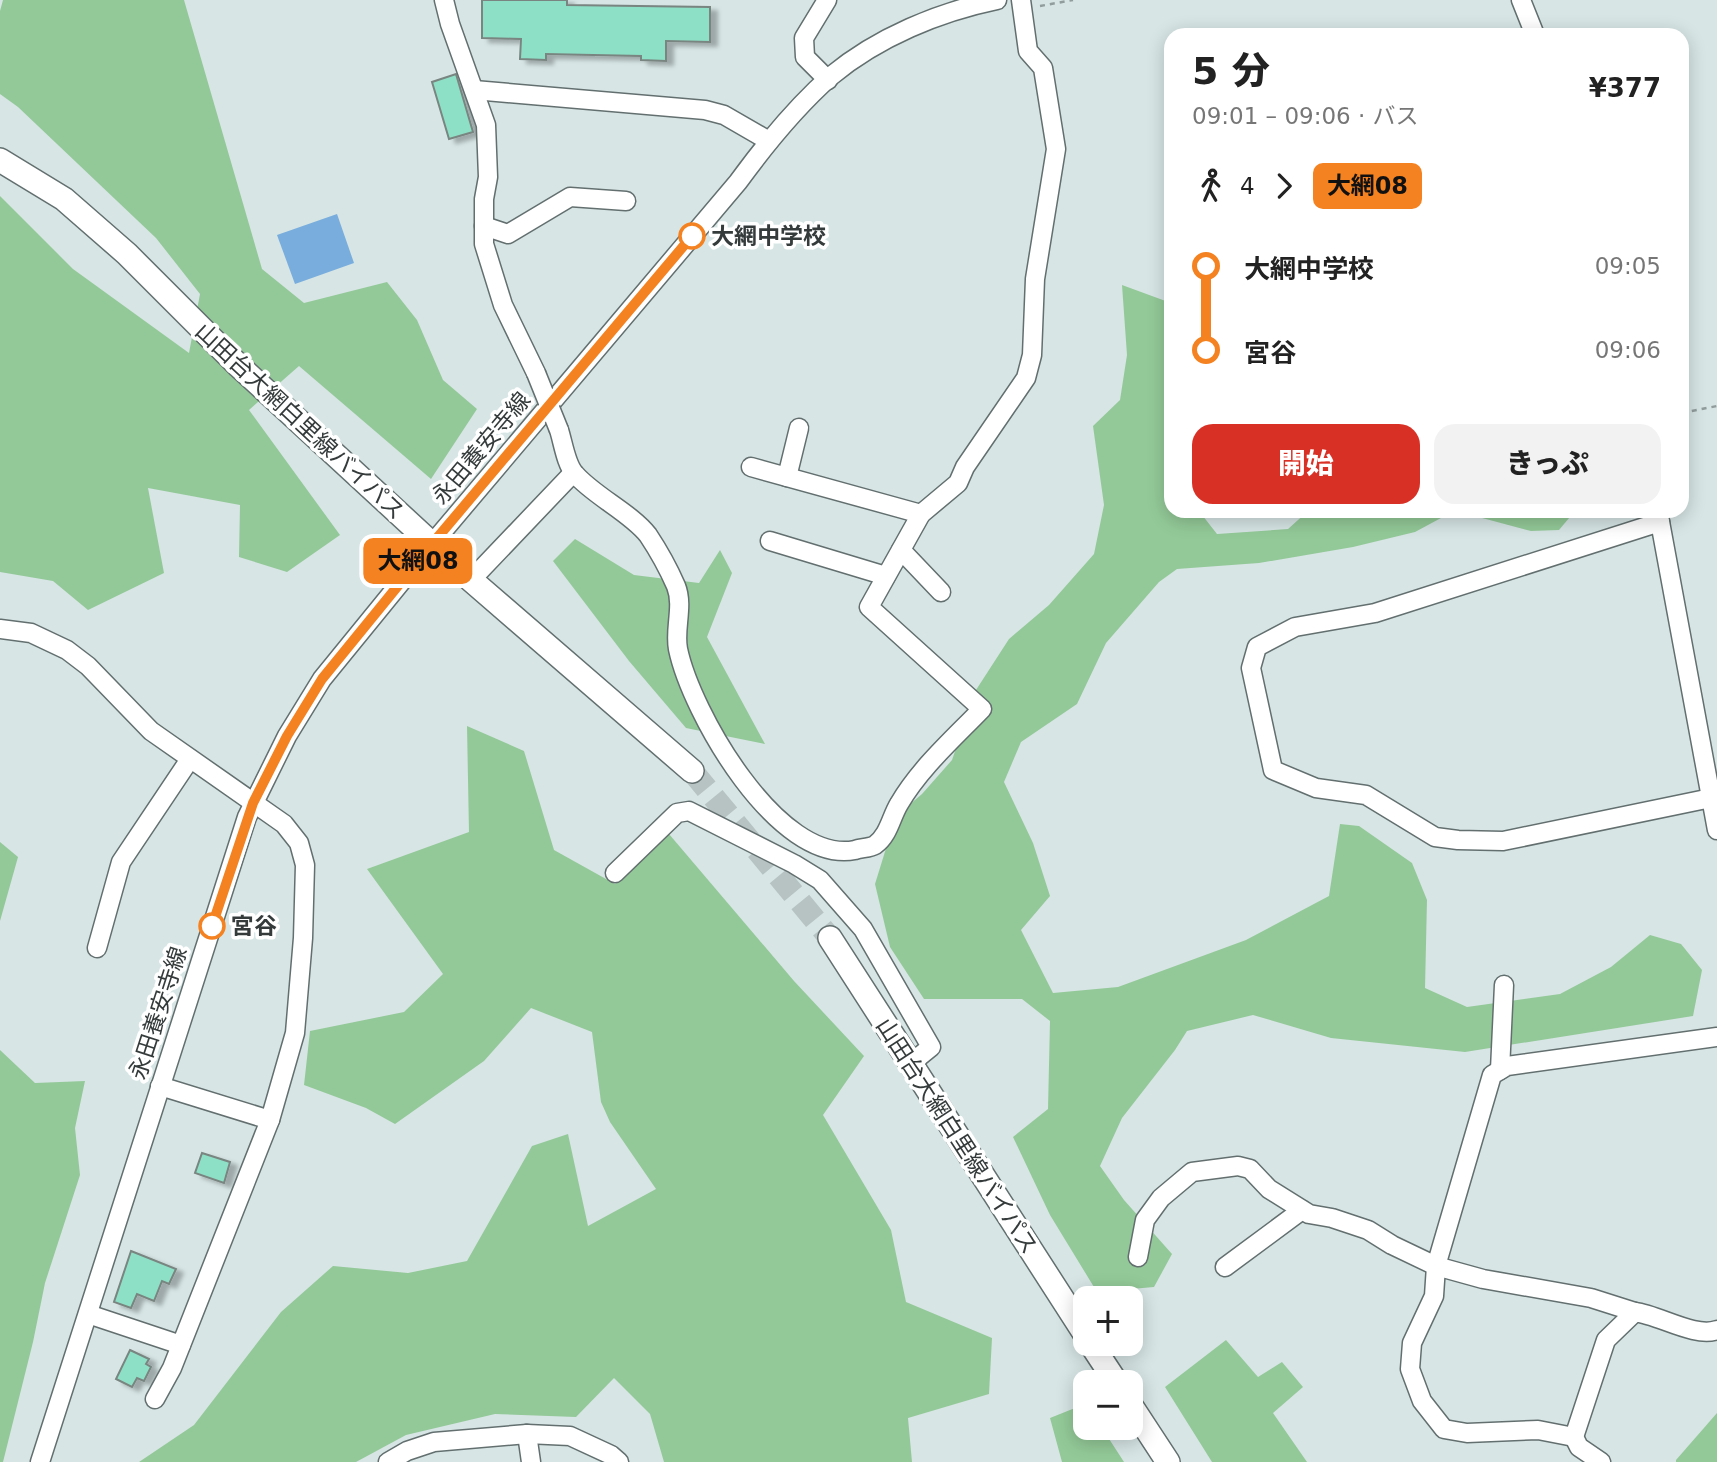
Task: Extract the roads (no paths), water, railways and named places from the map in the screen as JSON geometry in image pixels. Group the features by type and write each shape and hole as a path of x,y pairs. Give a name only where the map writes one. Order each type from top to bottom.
{"main road":[{"name":"山田台大網白里線バイパス","path":"0,160 64,199 127,254 239,366 471,580 692,771"},
{"name":"山田台大網白里線バイパス","path":"830,938 1073,1315"},
{"path":"1143,1424 1168,1462"}],"street":[{"path":"444,0 486,125 488,177 484,199 484,244 503,305 536,373 573,473 647,534 677,589 677,647 692,694 725,756 770,811 793,831 820,847 843,852 874,846 886,834 897,806 915,779 982,709 869,607 921,514 958,483 965,467 1026,378 1032,355 1035,279 1056,149 1043,68 1028,51 1022,5"},
{"path":"827,0 804,38 805,57 828,80"},
{"name":"永田養安寺線","path":"40,1462 253,803 287,736 322,679 769,141 828,80 873,48 913,26 966,6 997,0"},
{"path":"1521,0 1532,28"},
{"path":"474,90 705,110 724,115 769,141"},
{"path":"484,226 508,234 570,197 626,201"},
{"path":"787,477 799,428"},
{"path":"751,467 921,514"},
{"path":"471,580 573,473"},
{"path":"1656,518 1375,613 1295,627 1257,647 1251,668 1273,770 1316,788 1366,795 1435,836 1458,840 1503,841 1711,798"},
{"path":"1659,518 1717,830"},
{"path":"770,541 886,576"},
{"path":"901,550 941,593"},
{"path":"0,629 32,633 67,650 88,666 151,731 284,824 299,843 305,865 303,938 295,1033 270,1120 172,1368 155,1399"},
{"path":"97,948 121,862 190,759"},
{"path":"615,873 677,813 689,811 820,880 863,929 931,1047 910,1064"},
{"path":"1500,1070 1504,985"},
{"path":"1574,1437 1538,1430 1467,1433 1444,1429 1422,1401 1410,1369 1412,1343 1434,1296 1436,1266 1492,1075 1507,1066 1717,1037"},
{"path":"160,1086 270,1120"},
{"path":"1138,1256 1145,1220 1161,1198 1192,1172 1238,1167 1250,1169 1269,1188 1309,1214 1332,1218 1368,1230 1436,1266 1483,1279 1591,1298 1692,1329 1711,1332 1717,1330"},
{"path":"1225,1267 1302,1210"},
{"path":"1601,1462 1579,1447 1574,1437 1606,1340 1635,1312"},
{"path":"88,1314 181,1345"},
{"path":"527,1434 531,1462"},
{"path":"388,1462 407,1451 434,1442 527,1434 570,1436 611,1455 619,1462"}],"water":[{"path":"337,214 354,263 295,284 277,235"}],"tunnel":[{"path":"692,771 830,938"}],"place":[{"name":"大網中学校","path":"692,236"},
{"name":"宮谷","path":"212,926"}]}
